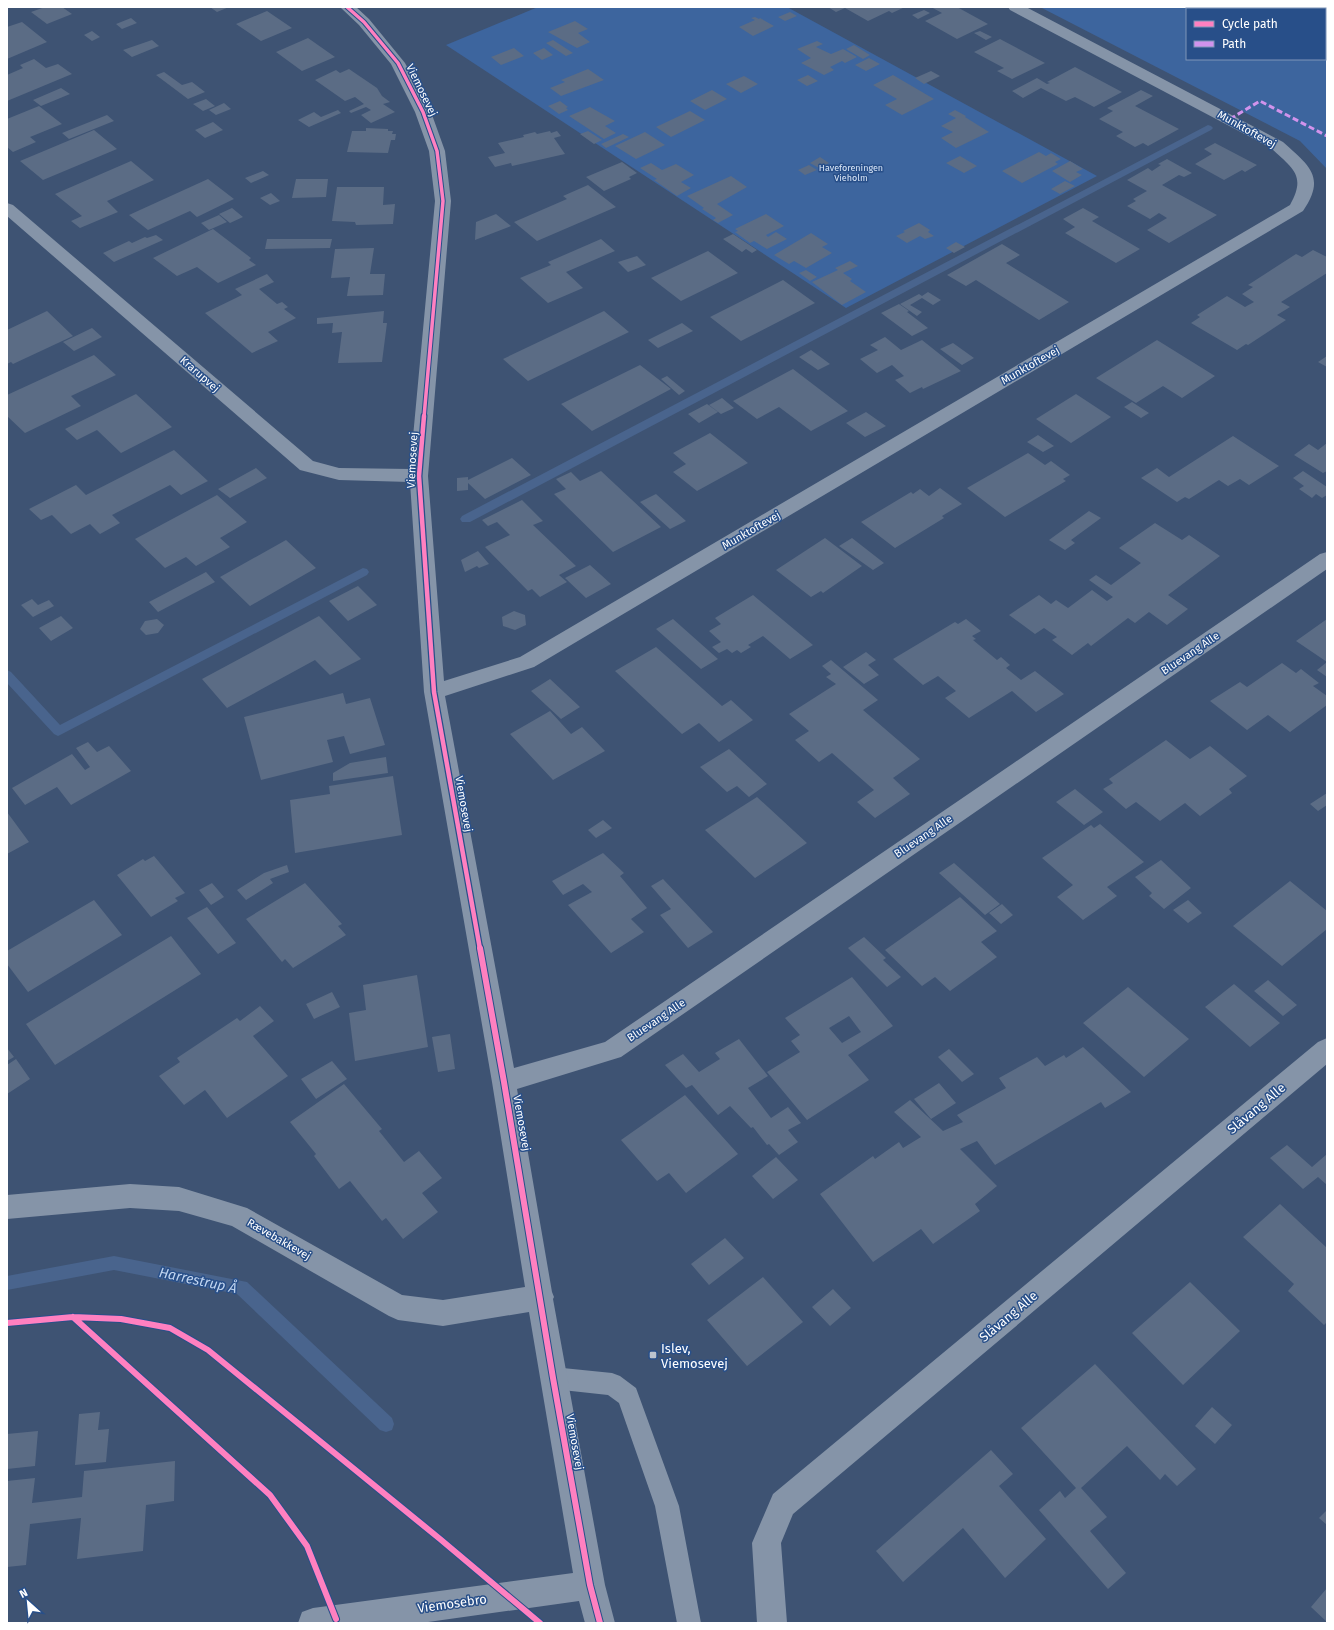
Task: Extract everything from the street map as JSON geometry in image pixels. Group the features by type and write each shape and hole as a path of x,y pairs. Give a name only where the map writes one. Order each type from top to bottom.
{"street":[{"name":"Viemosevej","path":"347,7 364,22 398,63 423,112 436,151 443,201 419,476 434,692 504,1082 541,1297 553,1378 590,1585 600,1623"},
{"name":"Munktoftevej","path":"434,692 527,662 1297,208 1305,193 1306,178 1296,163 1277,145 1015,7"},
{"name":"Krarupvej","path":"7,208 307,466 340,474 419,476"},
{"name":"Bluevang Alle","path":"504,1082 612,1050 1327,559"},
{"name":"Slåvang Alle","path":"772,1623 766,1543 783,1504 1327,1049"},
{"name":"Rævebakkevej","path":"7,1206 130,1196 179,1199 238,1216 398,1307 443,1313 541,1297"},
{"name":"Viemosebro","path":"313,1623 590,1585"}],"lane":[{"path":"553,1378 612,1384 628,1396 667,1506 689,1623"}],"green space":[{"name":"Haveforeningen Vieholm","path":"538,7 787,7 1097,176 846,308 446,45"},
{"path":"1040,7 1327,7 1327,169 1300,141"}],"building":[{"path":"45,7 62,7 72,14 47,24 31,12"},
{"path":"210,7 229,7 217,12"},
{"path":"828,7 905,7 892,13 889,11 868,21 845,8 836,12"},
{"path":"931,7 957,7 988,24 957,39 925,21 942,13"},
{"path":"924,10 930,13 918,19 912,15"},
{"path":"267,11 292,28 261,41 236,24"},
{"path":"790,12 797,16 785,21 778,17"},
{"path":"131,18 137,23 122,29 116,24"},
{"path":"751,18 760,18 774,26 753,36 739,27 755,20"},
{"path":"575,21 588,29 578,33 590,42 577,48 548,32"},
{"path":"22,22 47,42 7,59 7,27"},
{"path":"92,31 100,37 92,41 84,35"},
{"path":"980,31 992,37 986,40 974,33"},
{"path":"308,38 335,57 302,71 276,52"},
{"path":"1000,39 1045,63 1012,79 997,71 1004,68 974,52"},
{"path":"152,40 159,46 132,57 123,50"},
{"path":"553,40 573,53 566,56 546,43"},
{"path":"817,41 823,44 816,47 831,54 843,49 857,57 845,63 842,61 830,67 834,70 824,75 801,63 811,58 797,49"},
{"path":"854,45 870,55 863,59 846,49"},
{"path":"514,48 524,56 501,65 491,57"},
{"path":"544,48 553,55 542,60 533,53"},
{"path":"869,58 880,64 866,71 855,65"},
{"path":"34,59 46,68 58,64 72,74 7,101 7,75 23,68 20,65"},
{"path":"1075,67 1122,92 1094,107 1075,97 1066,101 1041,88 1023,98 1012,91 1037,78 1047,84 1050,83 1047,82"},
{"path":"349,69 377,88 382,96 390,102 383,104 395,112 371,123 361,115 371,110 366,107 351,113 349,111 364,104 355,97 345,101 315,80 336,70 340,73"},
{"path":"588,69 604,80 561,96 550,88 565,82 561,80"},
{"path":"931,71 940,76 924,84 915,78"},
{"path":"164,72 182,85 192,82 205,92 188,99 156,75"},
{"path":"808,75 818,81 807,86 797,80"},
{"path":"893,75 934,99 902,115 885,105 897,99 873,85"},
{"path":"744,76 758,84 741,93 726,84"},
{"path":"61,88 70,94 41,106 33,100"},
{"path":"712,90 727,99 705,110 690,101"},
{"path":"1141,90 1153,96 1135,106 1179,129 1148,146 1143,143 1135,147 1116,136 1123,132 1099,119 1113,111 1107,108"},
{"path":"206,99 215,106 203,111 193,104"},
{"path":"560,101 568,107 566,108 568,110 559,114 548,106"},
{"path":"224,103 231,109 216,115 209,110"},
{"path":"39,106 62,124 30,137 36,142 13,152 7,147 7,119"},
{"path":"590,107 615,121 605,126 616,133 604,139 569,116"},
{"path":"338,110 341,113 309,127 298,120 314,112 321,117"},
{"path":"955,110 989,132 956,148 941,138 953,132 941,126 956,118 948,114"},
{"path":"690,111 705,120 671,137 656,127"},
{"path":"107,115 114,121 69,139 62,133"},
{"path":"213,122 223,130 205,138 195,130"},
{"path":"366,128 388,129 388,131 393,131 392,134 396,134 395,140 391,140 388,153 347,152 352,131 366,131"},
{"path":"94,130 117,149 43,180 20,161"},
{"path":"550,131 551,133 557,131 561,136 554,138 565,154 512,166 511,163 495,167 488,157 505,153 498,143 524,137 523,135 535,132 537,134"},
{"path":"588,131 602,140 594,144 580,134"},
{"path":"645,132 665,145 636,159 615,146"},
{"path":"623,134 629,137 606,148 601,144"},
{"path":"1215,143 1257,165 1245,172 1242,170 1224,180 1195,164 1212,154 1204,149"},
{"path":"1039,152 1046,156 1051,153 1061,159 1055,162 1058,164 1022,183 1002,171"},
{"path":"960,156 977,166 964,173 946,163"},
{"path":"820,157 829,163 819,168 810,163"},
{"path":"1167,159 1192,173 1184,177 1179,175 1162,185 1217,215 1169,243 1147,230 1167,218 1159,213 1150,219 1127,206 1136,201 1133,199 1147,191 1127,180 1148,168 1152,171 1161,165 1158,164"},
{"path":"131,161 154,180 107,201 118,212 80,228 71,221 82,216 55,194"},
{"path":"1070,161 1083,169 1076,172 1082,175 1070,182 1052,171"},
{"path":"622,162 637,173 629,177 631,179 604,191 586,177"},
{"path":"651,163 662,170 676,164 694,175 681,182 691,188 677,196 654,180 657,179 640,168"},
{"path":"809,165 817,170 805,175 798,170"},
{"path":"263,171 269,175 251,183 245,178"},
{"path":"731,176 747,187 717,204 733,215 718,223 713,220 716,218 702,209 704,208 687,196"},
{"path":"208,179 234,199 197,217 190,211 148,230 129,215"},
{"path":"296,179 328,179 326,197 292,198"},
{"path":"1065,181 1075,186 1060,194 1051,189"},
{"path":"588,185 616,207 537,241 514,222 567,199 563,196"},
{"path":"337,187 384,187 383,205 395,204 393,224 356,225 355,222 332,221"},
{"path":"271,193 280,201 270,205 260,198"},
{"path":"232,208 243,217 230,223 219,214"},
{"path":"1083,208 1099,217 1092,221 1140,249 1116,263 1065,233 1075,227 1063,219"},
{"path":"496,214 511,226 475,240 476,222"},
{"path":"766,214 784,226 766,235 768,237 776,232 787,239 767,249 754,241 750,243 735,232 738,231 735,229"},
{"path":"219,215 227,222 209,230 201,223"},
{"path":"919,223 930,230 928,232 934,236 925,239 920,236 907,243 896,236 905,232 903,231"},
{"path":"213,229 251,258 249,260 256,265 218,283 197,267 177,276 153,258"},
{"path":"811,233 828,244 822,247 832,253 806,268 794,261 789,264 774,255"},
{"path":"733,234 757,250 752,253 746,249 742,252 723,239"},
{"path":"156,235 163,240 114,262 103,253 129,241 132,243 145,237 147,238"},
{"path":"267,239 332,239 330,248 265,249"},
{"path":"601,239 615,251 566,272 583,288 548,303 520,278 551,265 548,262"},
{"path":"956,242 965,247 954,253 946,248"},
{"path":"1002,244 1020,255 1006,263 1069,302 1039,320 976,280 966,286 947,275"},
{"path":"374,248 370,274 385,274 383,295 347,296 350,277 331,278 335,249"},
{"path":"1313,250 1327,257 1327,273 1281,302 1290,307 1277,315 1286,320 1248,345 1246,344 1237,350 1191,323 1200,317 1197,315 1227,296 1245,307 1254,302 1242,294 1253,287 1248,285 1296,254 1302,257"},
{"path":"708,251 738,273 681,301 651,278"},
{"path":"637,256 646,265 628,272 618,262"},
{"path":"850,261 858,266 843,273 852,279 850,281 866,292 842,305 812,282 838,270 835,268"},
{"path":"806,270 817,277 810,281 799,273"},
{"path":"267,274 274,282 259,289 277,304 282,302 288,307 284,309 296,318 268,332 278,341 252,353 205,313 242,295 235,289"},
{"path":"783,280 815,303 741,341 710,317"},
{"path":"928,292 941,300 933,305 922,298 910,305 922,312 917,316 900,304 919,294 922,296"},
{"path":"899,304 928,328 912,336 881,313"},
{"path":"47,311 73,336 13,364 11,362 7,364 7,330"},
{"path":"384,311 383,323 387,323 382,362 338,363 342,332 332,333 333,323 317,324 317,318"},
{"path":"604,311 629,332 528,381 503,359"},
{"path":"682,323 693,331 658,348 648,340"},
{"path":"92,328 102,337 74,351 63,342"},
{"path":"885,337 901,350 922,340 961,371 923,389 922,387 910,393 895,380 904,376 892,365 877,373 860,359 878,350 870,345"},
{"path":"1157,340 1215,376 1182,398 1163,386 1136,403 1096,378"},
{"path":"953,343 974,358 962,365 940,349"},
{"path":"811,350 830,364 818,370 799,357"},
{"path":"94,355 116,375 71,396 81,406 25,433 7,416 7,395"},
{"path":"1327,356 1327,367 1318,362"},
{"path":"640,365 671,389 592,431 561,404"},
{"path":"793,369 848,411 811,431 779,407 757,419 733,401"},
{"path":"667,376 685,391 679,395 661,379"},
{"path":"136,394 172,427 121,453 97,430 77,440 65,429"},
{"path":"1076,394 1111,417 1071,443 1036,419"},
{"path":"722,398 734,408 721,414 709,405"},
{"path":"1132,402 1149,413 1141,418 1124,407"},
{"path":"707,404 718,412 699,423 688,414"},
{"path":"866,412 886,426 865,437 846,423"},
{"path":"710,433 748,463 697,491 673,472 686,464 673,453"},
{"path":"1038,435 1054,446 1043,452 1027,442"},
{"path":"1233,436 1279,466 1249,485 1240,479 1228,486 1219,480 1189,499 1185,497 1177,502 1141,478 1157,468 1169,477"},
{"path":"1327,443 1327,471 1323,473 1294,455 1309,444 1318,450"},
{"path":"174,450 208,481 181,495 170,485 112,515 120,523 100,534 90,524 71,534 52,515 41,520 29,509 76,485 86,495"},
{"path":"1028,453 1045,465 1051,461 1070,475 1063,479 1066,481 1005,517 967,488"},
{"path":"512,458 531,475 485,499 468,483 468,490 457,491 457,478 468,477 468,480"},
{"path":"256,468 267,478 230,498 218,489"},
{"path":"601,471 661,527 613,552 554,494 566,489 556,479 571,472 580,481"},
{"path":"1303,471 1327,487 1327,495 1322,498 1316,494 1312,498 1299,489 1304,486 1293,478"},
{"path":"940,488 962,504 942,516 944,518 895,548 861,522 911,492 913,494 920,489 929,496"},
{"path":"656,494 686,521 670,529 640,502"},
{"path":"217,495 247,522 220,538 230,547 196,566 186,557 165,568 135,539"},
{"path":"522,500 543,521 533,525 576,566 559,575 567,582 540,597 532,589 528,591 485,547 510,535 497,522 488,526 482,520"},
{"path":"1089,511 1101,518 1071,540 1075,543 1065,550 1049,540"},
{"path":"1155,523 1182,540 1189,535 1220,556 1168,595 1188,609 1167,625 1149,612 1135,623 1128,618 1091,646 1088,643 1072,655 1052,640 1057,637 1044,628 1035,634 1009,615 1039,595 1051,604 1056,600 1068,608 1092,590 1107,601 1113,597 1089,580 1096,575 1111,585 1141,563 1119,548"},
{"path":"825,538 862,566 823,593 821,591 811,597 776,570"},
{"path":"852,538 884,563 873,570 839,546"},
{"path":"286,540 316,568 250,606 220,577"},
{"path":"478,551 489,564 479,568 477,566 465,572 461,560"},
{"path":"590,565 611,584 586,598 565,578"},
{"path":"206,572 215,582 158,612 149,602"},
{"path":"358,586 377,605 348,621 329,601"},
{"path":"753,595 813,645 790,659 763,636 748,645 751,647 741,653 737,650 732,653 727,649 719,653 712,647 721,642 709,631 721,624 715,618"},
{"path":"32,599 38,605 49,600 54,606 33,617 21,605"},
{"path":"514,611 525,615 526,625 515,630 503,626 502,617"},
{"path":"61,616 73,628 51,641 39,628"},
{"path":"319,616 361,659 330,675 315,660 227,708 202,679"},
{"path":"157,619 164,625 158,633 146,635 140,629 145,621"},
{"path":"673,619 718,659 701,669 656,629"},
{"path":"966,619 981,631 972,636 976,639 973,640 997,660 1001,657 1010,665 1006,668 1021,680 1035,671 1064,694 1036,712 1012,691 969,718 945,698 956,691 938,676 923,685 893,659 955,622 958,624"},
{"path":"1327,619 1327,662 1296,641"},
{"path":"656,647 722,706 731,700 753,720 719,742 699,723 682,734 615,671"},
{"path":"866,652 876,660 868,665 879,675 864,684 843,667"},
{"path":"831,660 878,700 863,710 920,759 893,778 910,794 875,818 857,802 874,790 832,753 819,762 795,740 809,731 789,714 836,684 826,677 831,674 822,666"},
{"path":"1327,662 1327,677 1317,670"},
{"path":"1282,663 1296,673 1301,669 1319,683 1313,686 1327,696 1327,705 1290,732 1268,715 1247,730 1210,701 1240,682 1247,687"},
{"path":"550,679 580,707 561,719 531,691"},
{"path":"343,693 346,704 370,698 385,745 350,754 344,736 327,740 333,762 261,780 244,717"},
{"path":"550,711 571,734 582,727 605,751 553,780 510,734"},
{"path":"1166,740 1190,759 1210,746 1247,776 1229,789 1232,793 1200,816 1185,803 1160,821 1136,802 1126,809 1103,789 1113,783 1109,779"},
{"path":"88,742 97,752 109,746 131,771 71,805 57,787 25,805 12,788 72,754 85,770 90,767 76,748"},
{"path":"729,749 767,784 749,797 737,786 727,792 700,767"},
{"path":"386,757 388,773 333,781 333,773 350,763"},
{"path":"393,776 402,835 295,853 290,800 330,794 329,786"},
{"path":"1075,789 1103,812 1084,825 1056,802"},
{"path":"1327,793 1327,805 1318,811 1310,804"},
{"path":"757,797 807,843 755,878 705,830"},
{"path":"7,812 29,842 7,854"},
{"path":"603,820 612,828 596,838 588,830"},
{"path":"1100,824 1144,862 1107,887 1117,896 1083,920 1057,897 1073,885 1042,858 1091,825 1094,828"},
{"path":"603,853 624,873 620,876 647,908 631,919 644,932 611,953 568,905 592,892 583,884 563,895 552,881"},
{"path":"154,856 185,893 175,898 178,901 151,917 117,875 143,859 145,861"},
{"path":"1161,860 1191,888 1164,909 1149,896 1152,893 1135,877"},
{"path":"954,863 1000,904 985,915 939,873"},
{"path":"287,865 289,872 270,879 273,883 246,900 237,890 264,873"},
{"path":"663,879 713,932 688,948 660,915 671,909 651,886"},
{"path":"1290,881 1327,911 1327,929 1282,966 1233,926"},
{"path":"212,883 224,897 211,905 199,890"},
{"path":"305,883 342,924 338,926 346,935 293,968 285,959 282,962 246,919"},
{"path":"960,897 997,931 981,942 997,957 950,991 935,977 922,986 885,950"},
{"path":"94,900 122,935 28,992 7,964 7,951"},
{"path":"1188,900 1202,913 1188,923 1173,910"},
{"path":"1002,904 1013,915 1001,924 989,913"},
{"path":"207,907 236,943 218,954 187,918"},
{"path":"171,936 201,974 55,1065 26,1024"},
{"path":"864,937 886,958 883,960 901,977 887,987 848,948"},
{"path":"417,975 428,1047 355,1061 349,1013 366,1010 363,985"},
{"path":"852,977 893,1026 848,1055 869,1080 807,1120 767,1072 800,1052 791,1041 800,1035 785,1018","holes":["849,1016 861,1032 842,1043 829,1028"]},
{"path":"1268,980 1297,1005 1283,1016 1254,991"},
{"path":"1234,984 1280,1023 1250,1047 1205,1007"},
{"path":"1128,987 1189,1039 1144,1077 1083,1023"},
{"path":"332,992 340,1007 314,1019 306,1004"},
{"path":"260,1006 274,1021 253,1036 288,1076 227,1118 205,1090 184,1105 159,1076 180,1062 177,1058 237,1018 240,1021"},
{"path":"450,1034 455,1069 438,1072 432,1037"},
{"path":"739,1039 768,1076 748,1088 771,1118 788,1107 801,1123 788,1130 798,1142 779,1155 769,1144 767,1145 753,1127 751,1128 730,1106 718,1115 692,1085 686,1088 665,1065 683,1054 699,1072 720,1059 715,1053"},
{"path":"1083,1047 1131,1092 1105,1108 1101,1102 995,1165 977,1141 960,1149 997,1186 975,1204 980,1211 933,1244 921,1229 873,1262 820,1194 873,1156 875,1159 899,1142 903,1148 921,1137 894,1112 910,1100 943,1131 963,1122 957,1115 1006,1088 999,1078 1037,1057 1045,1066 1064,1055 1066,1058"},
{"path":"7,1048 14,1057 7,1061"},
{"path":"949,1049 974,1074 962,1082 938,1057"},
{"path":"16,1059 30,1079 7,1094 7,1065"},
{"path":"332,1061 347,1079 316,1099 301,1079"},
{"path":"939,1083 956,1103 931,1119 914,1099"},
{"path":"344,1084 382,1129 379,1131 404,1162 419,1151 442,1178 422,1193 438,1212 403,1239 386,1218 382,1221 350,1181 339,1189 314,1156 316,1154 290,1122"},
{"path":"685,1095 738,1154 686,1193 669,1173 657,1181 621,1140"},
{"path":"1287,1145 1312,1167 1327,1154 1327,1185 1318,1177 1303,1189 1270,1158"},
{"path":"776,1157 798,1180 773,1199 752,1176"},
{"path":"1280,1204 1327,1248 1327,1322 1324,1325 1288,1291 1294,1284 1243,1237"},
{"path":"725,1238 744,1258 709,1285 691,1264"},
{"path":"763,1277 803,1322 747,1366 707,1320"},
{"path":"1190,1282 1240,1331 1183,1385 1132,1333"},
{"path":"833,1289 851,1308 830,1326 812,1307"},
{"path":"1095,1364 1196,1469 1177,1486 1165,1474 1160,1480 1127,1446 1081,1488 1107,1517 1090,1531 1126,1573 1108,1589 1039,1510 1060,1491 1065,1498 1076,1488 1021,1428"},
{"path":"1212,1407 1232,1425 1215,1444 1195,1426"},
{"path":"100,1412 98,1430 109,1429 106,1462 75,1465 79,1414"},
{"path":"38,1431 35,1466 7,1469 7,1434"},
{"path":"991,1450 1013,1474 999,1486 1046,1539 1005,1578 963,1528 903,1582 876,1551"},
{"path":"175,1461 174,1501 146,1505 143,1551 77,1559 81,1518 30,1524 26,1565 7,1567 7,1481 35,1478 32,1503 82,1497 84,1471"},
{"path":"1327,1510 1327,1525 1319,1518"},
{"path":"1327,1588 1327,1622 1311,1607"}],"waterway":[{"path":"466,519 1208,128"},
{"path":"7,675 58,731 363,572"},
{"name":"Harrestrup Å","path":"7,1283 114,1263 241,1287 386,1424"}],"marked path":[{"path":"1230,119 1260,101 1327,136"}],"cycle path":[{"path":"347,7 364,22 398,63 423,112 437,151 443,201 419,476 434,692 504,1082 553,1378 590,1585 600,1623"},
{"path":"73,1317 270,1495 307,1546 336,1619"},
{"path":"7,1323 73,1317 121,1319 170,1328 208,1350 440,1539 540,1623"}],"place":[{"name":"Islev, Viemosevej","path":"653,1355"}]}
